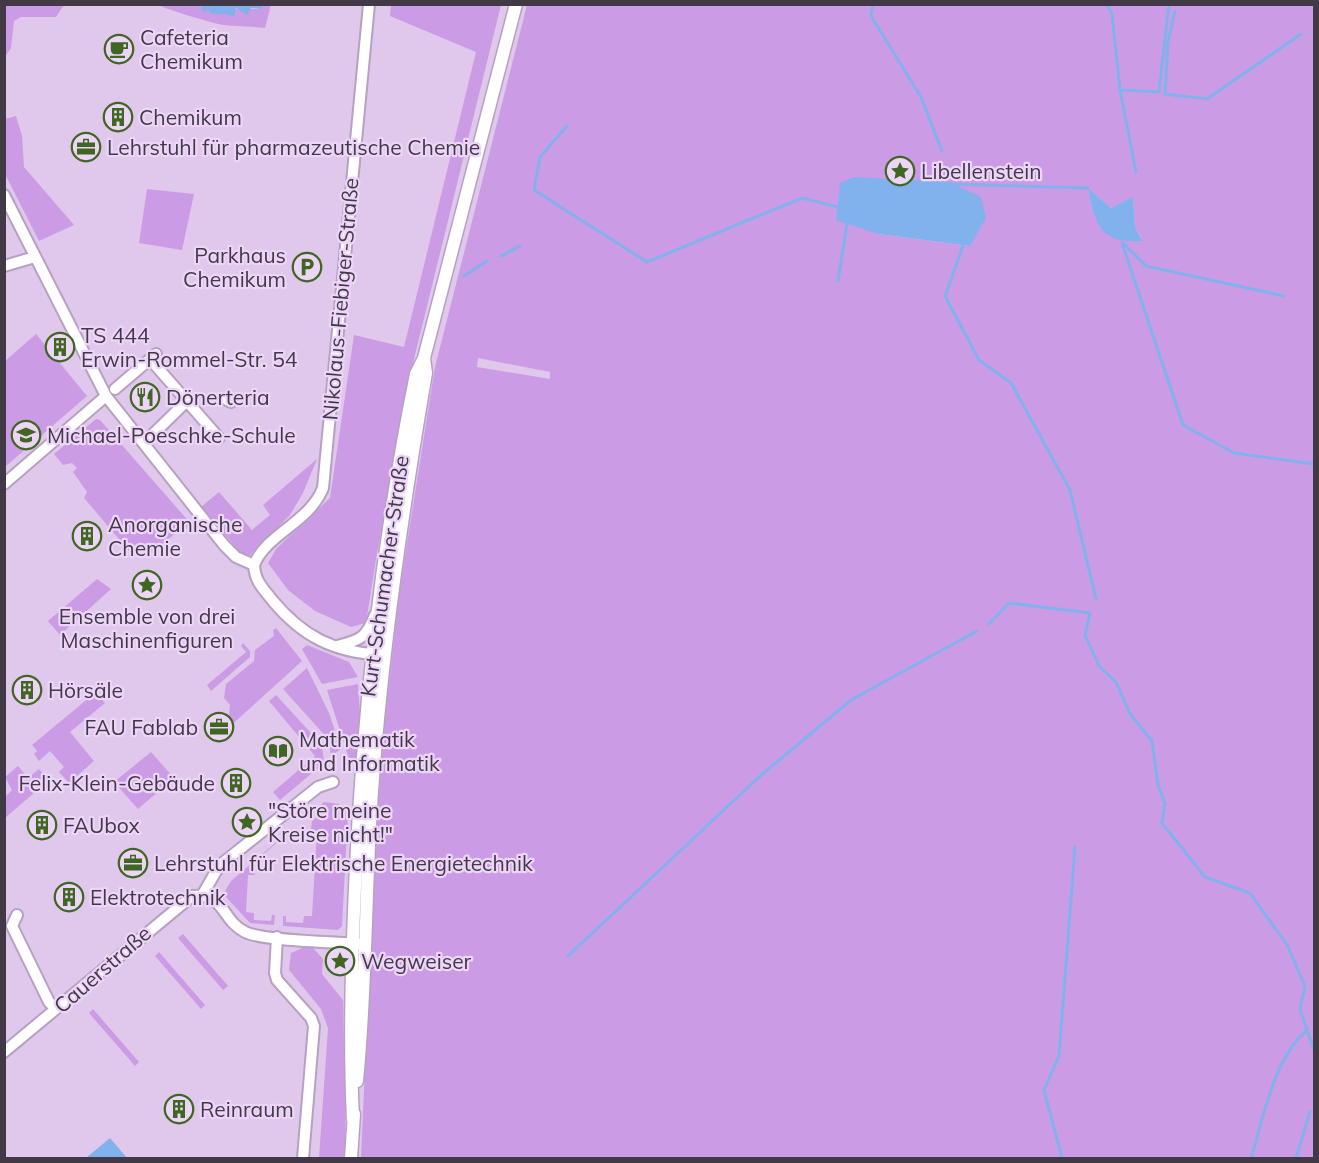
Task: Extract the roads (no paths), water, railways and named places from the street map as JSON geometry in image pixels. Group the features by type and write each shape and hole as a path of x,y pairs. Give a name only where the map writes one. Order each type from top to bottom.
{"main road":[{"name":"Kurt-Schumacher-Straße","path":"351,1158 359,1064 358,944 361,776 377,608 401,449 416,375 424,358 516,4"},
{"name":"Kurt-Schumacher-Straße","path":"358,944 385,655 402,511 426,373 424,358"}],"street":[{"name":"Nikolaus-Fiebiger-Straße","path":"254,565 261,552 312,507 323,488 369,4"},
{"path":"4,195 35,256 114,389 224,545 236,556 254,565 258,585 288,619 308,635 334,646 385,655"},
{"path":"4,266 35,256"},
{"path":"4,484 153,357 198,409 218,437"},
{"path":"147,440 185,396"},
{"path":"334,646 357,641 368,631 377,608"},
{"path":"333,782 318,787 219,866 203,894 213,898 243,931 277,937 358,944"},
{"name":"Cauerstraße","path":"4,1052 176,906 192,896 203,894"},
{"path":"17,915 12,926 49,1002 56,1009"},
{"path":"277,937 275,973 277,980 311,1017 314,1026 303,1158"}],"water":[{"path":"202,4 263,5 262,9 251,8 247,15 236,8 234,17 227,14 212,14 208,9 204,13 201,9"},
{"path":"854,177 950,182 981,197 986,218 970,246 878,234 836,220 840,183"},
{"path":"1088,188 1111,208 1133,197 1135,227 1143,241 1117,239 1102,230 1094,213"},
{"path":"110,1138 127,1158 86,1158"}],"waterway":[{"path":"873,4 871,16 921,97 942,151"},
{"path":"1107,4 1112,14 1120,90 1136,172"},
{"path":"1121,90 1159,92 1169,4"},
{"path":"1175,11 1168,42 1165,94 1207,99 1301,34"},
{"path":"567,126 540,157 534,190 647,262 802,198 838,207"},
{"path":"950,184 1088,188"},
{"path":"838,281 847,224"},
{"path":"964,243 945,296 979,360 1011,383 1070,490 1096,599"},
{"path":"1122,243 1183,425 1234,453 1314,464"},
{"path":"1124,244 1146,266 1284,296"},
{"path":"501,256 520,246"},
{"path":"464,276 487,261"},
{"path":"989,624 1009,603 1090,613 1085,635 1099,666 1116,682 1130,714 1152,741 1158,785 1165,803 1162,823 1205,877 1250,893 1287,945 1305,986 1300,1009 1314,1050"},
{"path":"568,956 759,777 851,700 977,631"},
{"path":"1062,1158 1044,1090 1059,1056 1075,847"},
{"path":"1251,1158 1265,1107 1278,1072 1295,1042 1307,1030"},
{"path":"1296,1158 1310,1112"}],"place":[{"name":"Cafeteria Chemikum","path":"119,49"},
{"name":"Chemikum","path":"118,117"},
{"name":"Lehrstuhl für pharmazeutische Chemie","path":"86,147"},
{"name":"Libellenstein","path":"900,171"},
{"name":"Parkhaus Chemikum","path":"307,267"},
{"name":"TS 444 Erwin-Rommel-Str. 54","path":"60,347"},
{"name":"Dönerteria","path":"145,397"},
{"name":"Michael-Poeschke-Schule","path":"26,435"},
{"name":"Anorganische Chemie","path":"87,536"},
{"name":"Ensemble von drei Maschinenfiguren","path":"147,585"},
{"name":"Hörsäle","path":"27,690"},
{"name":"FAU Fablab","path":"219,727"},
{"name":"Mathematik und Informatik","path":"278,751"},
{"name":"Felix-Klein-Gebäude","path":"236,783"},
{"name":"\"Störe meine Kreise nicht!\"","path":"247,822"},
{"name":"FAUbox","path":"42,825"},
{"name":"Lehrstuhl für Elektrische Energietechnik","path":"133,863"},
{"name":"Elektrotechnik","path":"69,897"},
{"name":"Wegweiser","path":"340,961"},
{"name":"Reinraum","path":"179,1109"}]}
